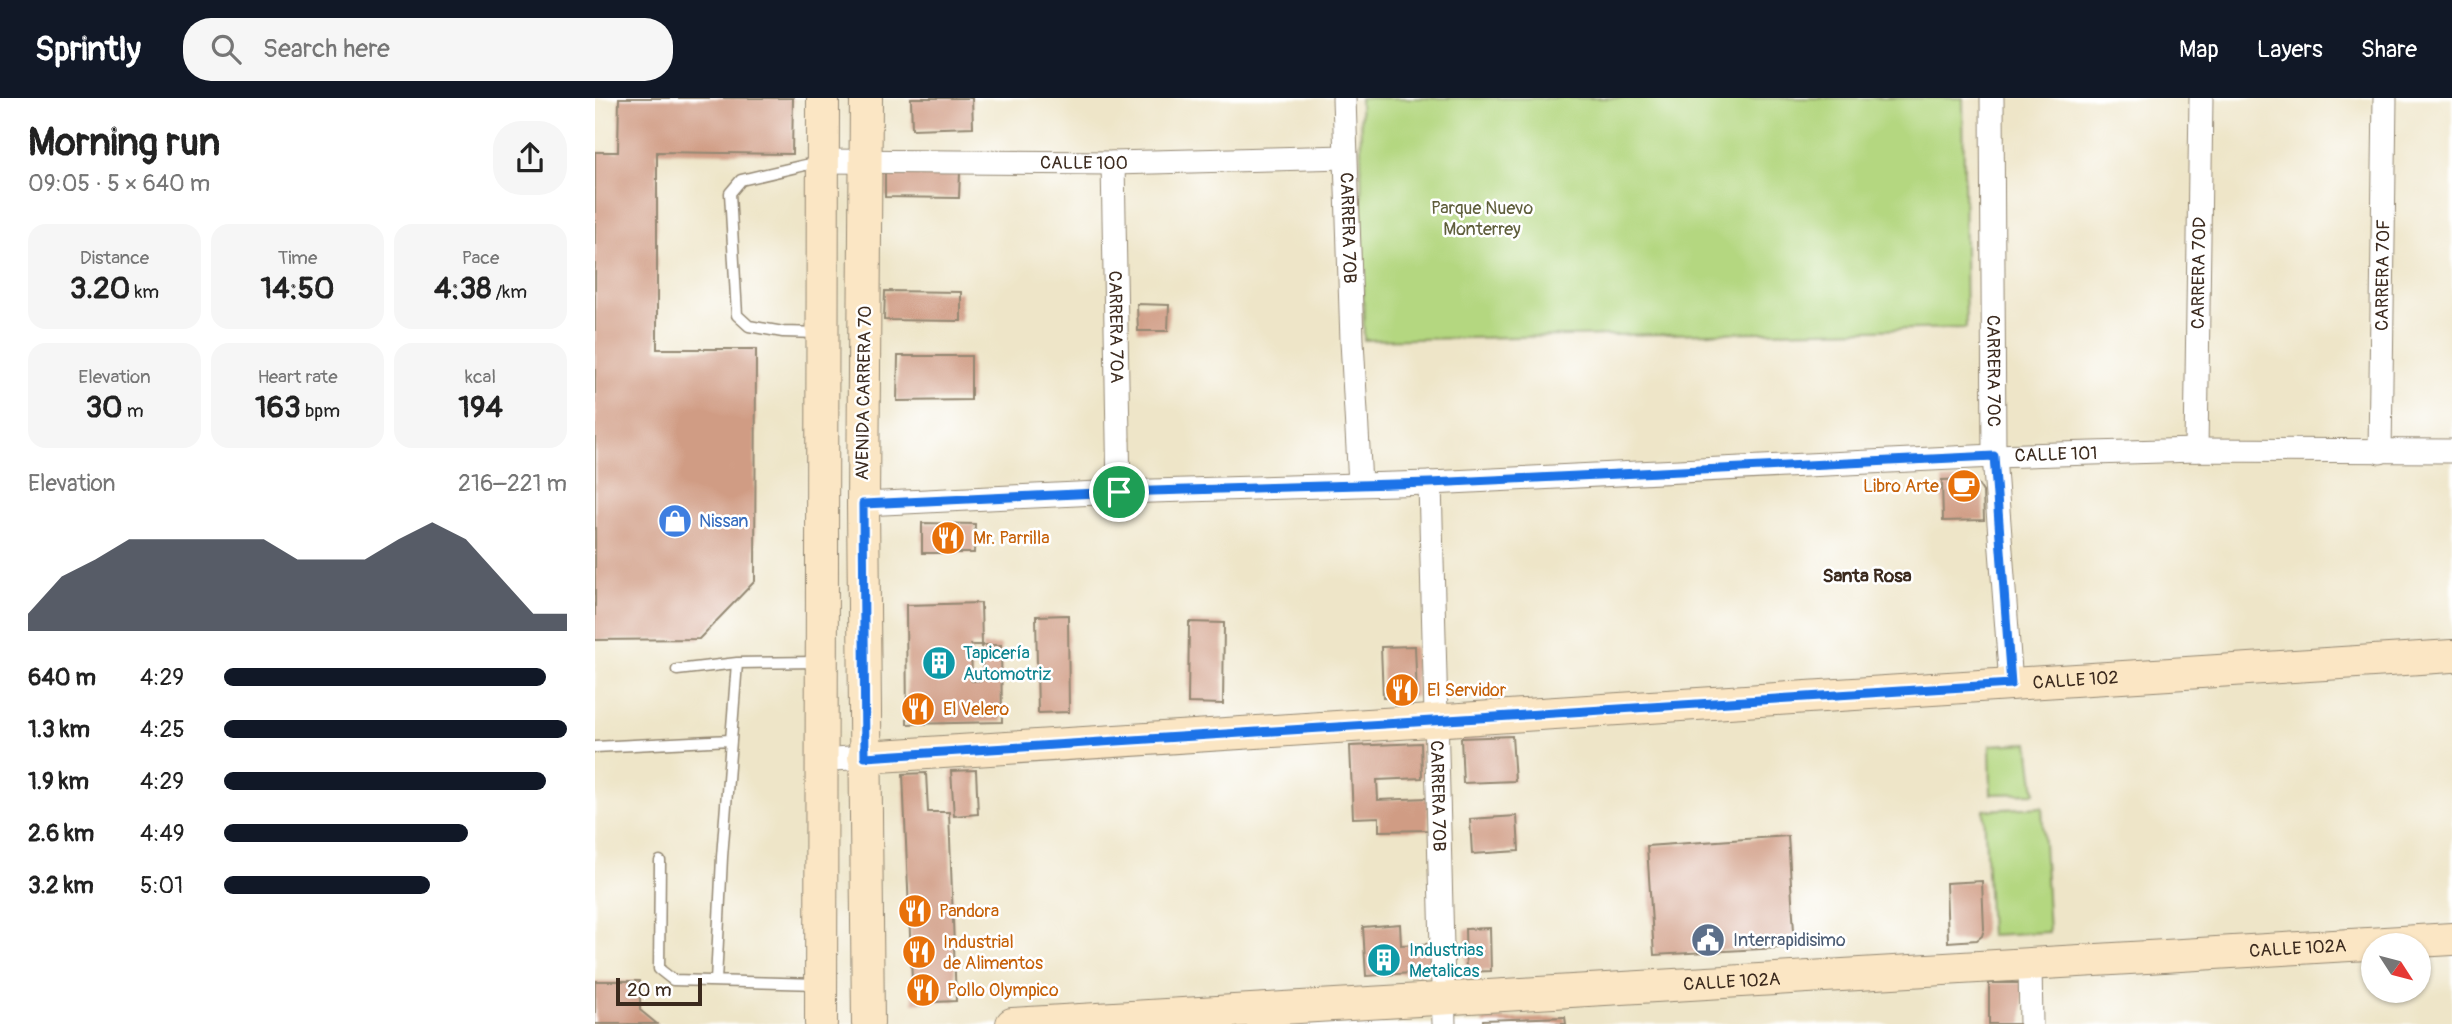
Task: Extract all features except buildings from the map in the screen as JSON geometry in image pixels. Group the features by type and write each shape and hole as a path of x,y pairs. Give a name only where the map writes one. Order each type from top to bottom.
{"street":[{"path":"821,1024 823,98"},
{"name":"AVENIDA CARRERA 70","path":"866,98 863,504 868,1024"},
{"name":"CARRERA 70B","path":"1344,98 1360,484"},
{"name":"CARRERA 70C","path":"1992,98 1994,456 2011,684"},
{"name":"CARRERA 70D","path":"2196,450 2201,98"},
{"name":"CARRERA 70F","path":"2380,452 2385,98"},
{"name":"CALLE 100","path":"823,161 1113,163 1345,157"},
{"name":"CARRERA 70A","path":"1113,163 1119,492"},
{"name":"CALLE 101","path":"863,504 1119,492 1430,483 1994,456 2196,450 2452,451"},
{"name":"CARRERA 70B","path":"1430,483 1444,1011"},
{"name":"CALLE 102","path":"821,760 2452,656"},
{"name":"CALLE 102A","path":"1012,1024 1444,1011 2030,964 2452,939"},
{"path":"2030,964 2031,1024"}],"lane":[{"path":"822,333 783,332 749,326 737,315 730,193 741,180 823,161"},
{"path":"677,670 737,663 821,662"},
{"path":"716,981 722,857 737,663"},
{"path":"595,747 730,740"},
{"path":"660,861 659,969 673,980 821,984"}],"green space":[{"name":"Parque Nuevo Monterrey","path":"1360,98 1963,98 1966,328 1364,340"},
{"path":"2029,743 2035,793 1991,794 1990,745"},
{"path":"2042,807 2049,932 1990,935 1984,810"}],"place":[{"name":"Libro Arte","path":"1964,486"},
{"name":"Nissan","path":"675,521"},
{"name":"Mr. Parrilla","path":"948,538"},
{"name":"Tapicería Automotriz","path":"939,663"},
{"name":"El Servidor","path":"1402,690"},
{"name":"El Velero","path":"918,709"},
{"name":"Pandora","path":"915,911"},
{"name":"Interrapidisimo","path":"1708,940"},
{"name":"Industrial de Alimentos","path":"919,952"},
{"name":"Industrias Metalicas","path":"1384,960"},
{"name":"Pollo Olympico","path":"923,990"}],"district":[{"name":"Santa Rosa","path":"1867,576"}],"route":[{"path":"1994,456 2011,684 865,757 863,504 1119,492 1430,483 1994,456"}]}
